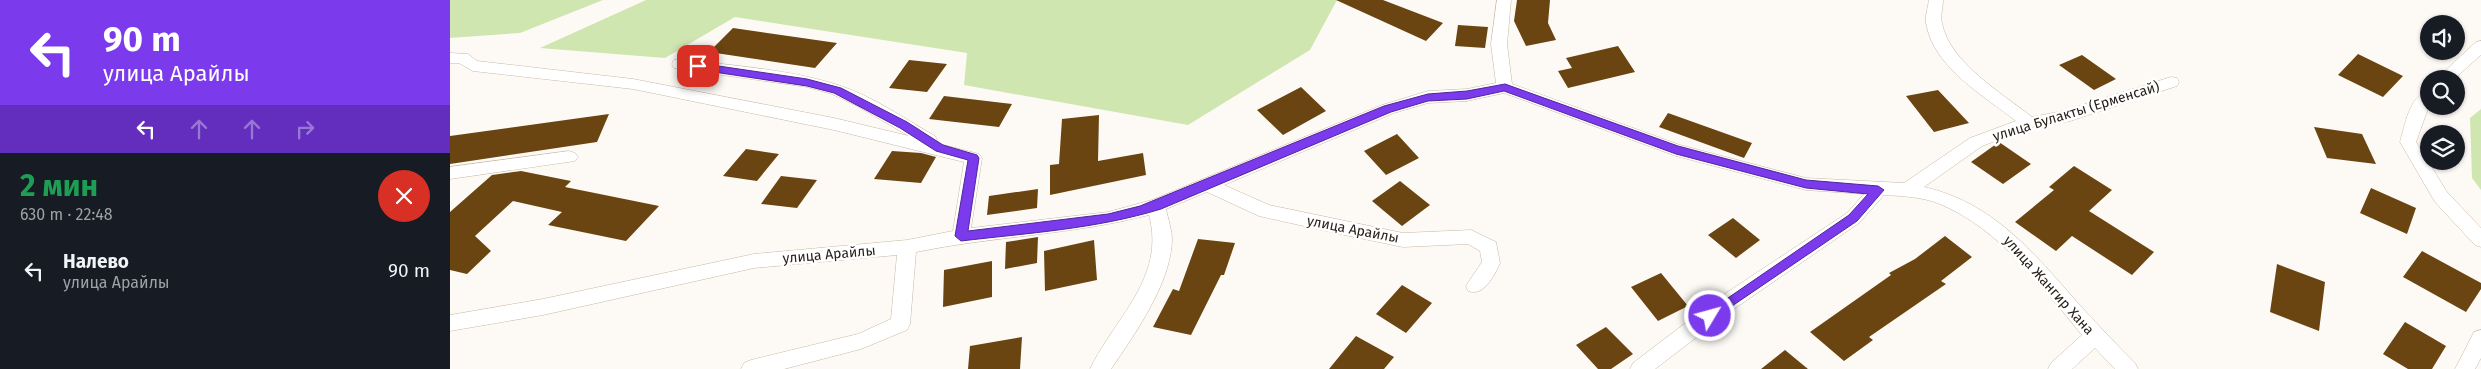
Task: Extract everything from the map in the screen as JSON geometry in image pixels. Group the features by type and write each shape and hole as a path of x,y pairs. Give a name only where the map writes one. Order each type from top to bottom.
{"street":[{"path":"1504,0 1499,25 1498,66 1505,87 1676,150 1806,184 1878,190"},
{"path":"1936,0 1934,24 1945,51 1981,84 2029,122"},
{"path":"2454,70 2481,46"},
{"path":"450,58 462,58 473,66"},
{"path":"680,64 807,82 837,90 886,115 940,148"},
{"path":"450,69 473,66 633,84 834,124 940,148 974,158 961,236"},
{"name":"улица Булакты (Ерменсай)","path":"1907,190 1976,142 2029,122 2064,117 2171,82"},
{"name":"улица Арайлы","path":"450,323 542,307 754,261 907,247 961,236 1108,219 1156,206 1388,109 1428,97 1467,95 1505,87"},
{"path":"2420,106 2408,142 2441,197 2481,240"},
{"path":"450,173 569,157"},
{"name":"улица Арайлы","path":"1206,184 1265,210 1403,240 1471,237 1489,246 1491,264 1475,286"},
{"path":"1640,369 1724,306 1853,218 1878,190"},
{"name":"улица Жангир Хана","path":"1878,190 1907,190 1943,198 1973,213 1996,229 2023,253 2095,336 2128,369"},
{"path":"1100,369 1131,323 1154,275 1163,241 1156,206"},
{"path":"751,369 861,341 900,324 907,247"},
{"path":"2058,369 2095,336"},
{"path":"2465,369 2481,338"}],"green space":[{"path":"450,0 603,0 520,33 450,38"},
{"path":"646,0 1337,0 1310,50 1188,125 964,85 967,53 735,17 665,58 540,48"},
{"path":"2481,109 2481,190 2472,178 2470,118"}],"building":[{"path":"1336,0 1383,0 1443,23 1426,41"},
{"path":"1517,0 1550,0 1548,23 1556,40 1526,46 1514,21"},
{"path":"1458,25 1488,27 1485,48 1455,46"},
{"path":"733,28 837,43 815,68 709,52"},
{"path":"1618,46 1635,72 1568,88 1558,71 1572,68 1566,58"},
{"path":"2358,54 2403,76 2383,97 2338,75"},
{"path":"2082,55 2116,79 2094,90 2059,65"},
{"path":"909,60 947,64 927,92 889,88"},
{"path":"1301,87 1326,111 1283,135 1257,110"},
{"path":"1938,90 1969,123 1934,132 1906,96"},
{"path":"944,96 1012,104 999,127 929,119"},
{"path":"1668,113 1752,143 1744,158 1659,127"},
{"path":"609,114 597,142 450,164 450,136"},
{"path":"1099,115 1098,161 1143,153 1146,175 1050,195 1050,165 1059,164 1062,119"},
{"path":"2314,127 2362,134 2376,164 2327,158"},
{"path":"1397,134 1419,158 1386,175 1364,151"},
{"path":"1999,142 2031,164 2003,184 1971,162"},
{"path":"746,149 779,154 757,181 723,176"},
{"path":"892,151 921,153 936,157 921,183 874,179"},
{"path":"2074,166 2112,190 2089,211 2154,252 2132,275 2072,236 2056,251 2015,222 2054,190 2049,187"},
{"path":"521,171 571,181 565,187 659,206 626,241 548,225 562,212 513,201 475,236 491,251 467,274 450,270 450,212 492,175"},
{"path":"781,176 817,180 797,208 761,204"},
{"path":"1400,181 1430,205 1402,226 1372,201"},
{"path":"2371,188 2416,208 2407,234 2360,213"},
{"path":"1038,189 1037,208 987,215 989,196"},
{"path":"1733,218 1760,240 1736,258 1708,235"},
{"path":"1945,236 1972,257 1941,281 1946,284 1869,337 1873,340 1844,361 1810,332 1891,275 1889,273 1915,259"},
{"path":"1038,237 1037,263 1005,269 1006,242"},
{"path":"1198,239 1235,243 1224,275 1221,275 1191,335 1153,327 1173,289 1179,291"},
{"path":"1094,240 1097,280 1045,291 1044,251"},
{"path":"2422,251 2481,283 2481,289 2466,312 2403,277"},
{"path":"992,261 992,297 943,307 944,270"},
{"path":"2277,264 2325,282 2319,331 2270,312"},
{"path":"1661,273 1688,306 1658,321 1631,287"},
{"path":"1402,285 1432,303 1406,333 1376,314"},
{"path":"2405,322 2446,346 2432,369 2408,369 2383,354"},
{"path":"1606,327 1633,354 1611,369 1598,369 1576,345"},
{"path":"1356,336 1394,357 1384,369 1329,369"},
{"path":"1022,337 1020,369 968,369 970,346"},
{"path":"1785,350 1808,369 1761,369"}],"route":[{"path":"698,66 807,82 837,90 904,125 940,148 974,158 961,236 1108,219 1156,206 1388,109 1428,97 1467,95 1505,87 1676,150 1806,184 1878,190 1853,218 1710,316"}]}
